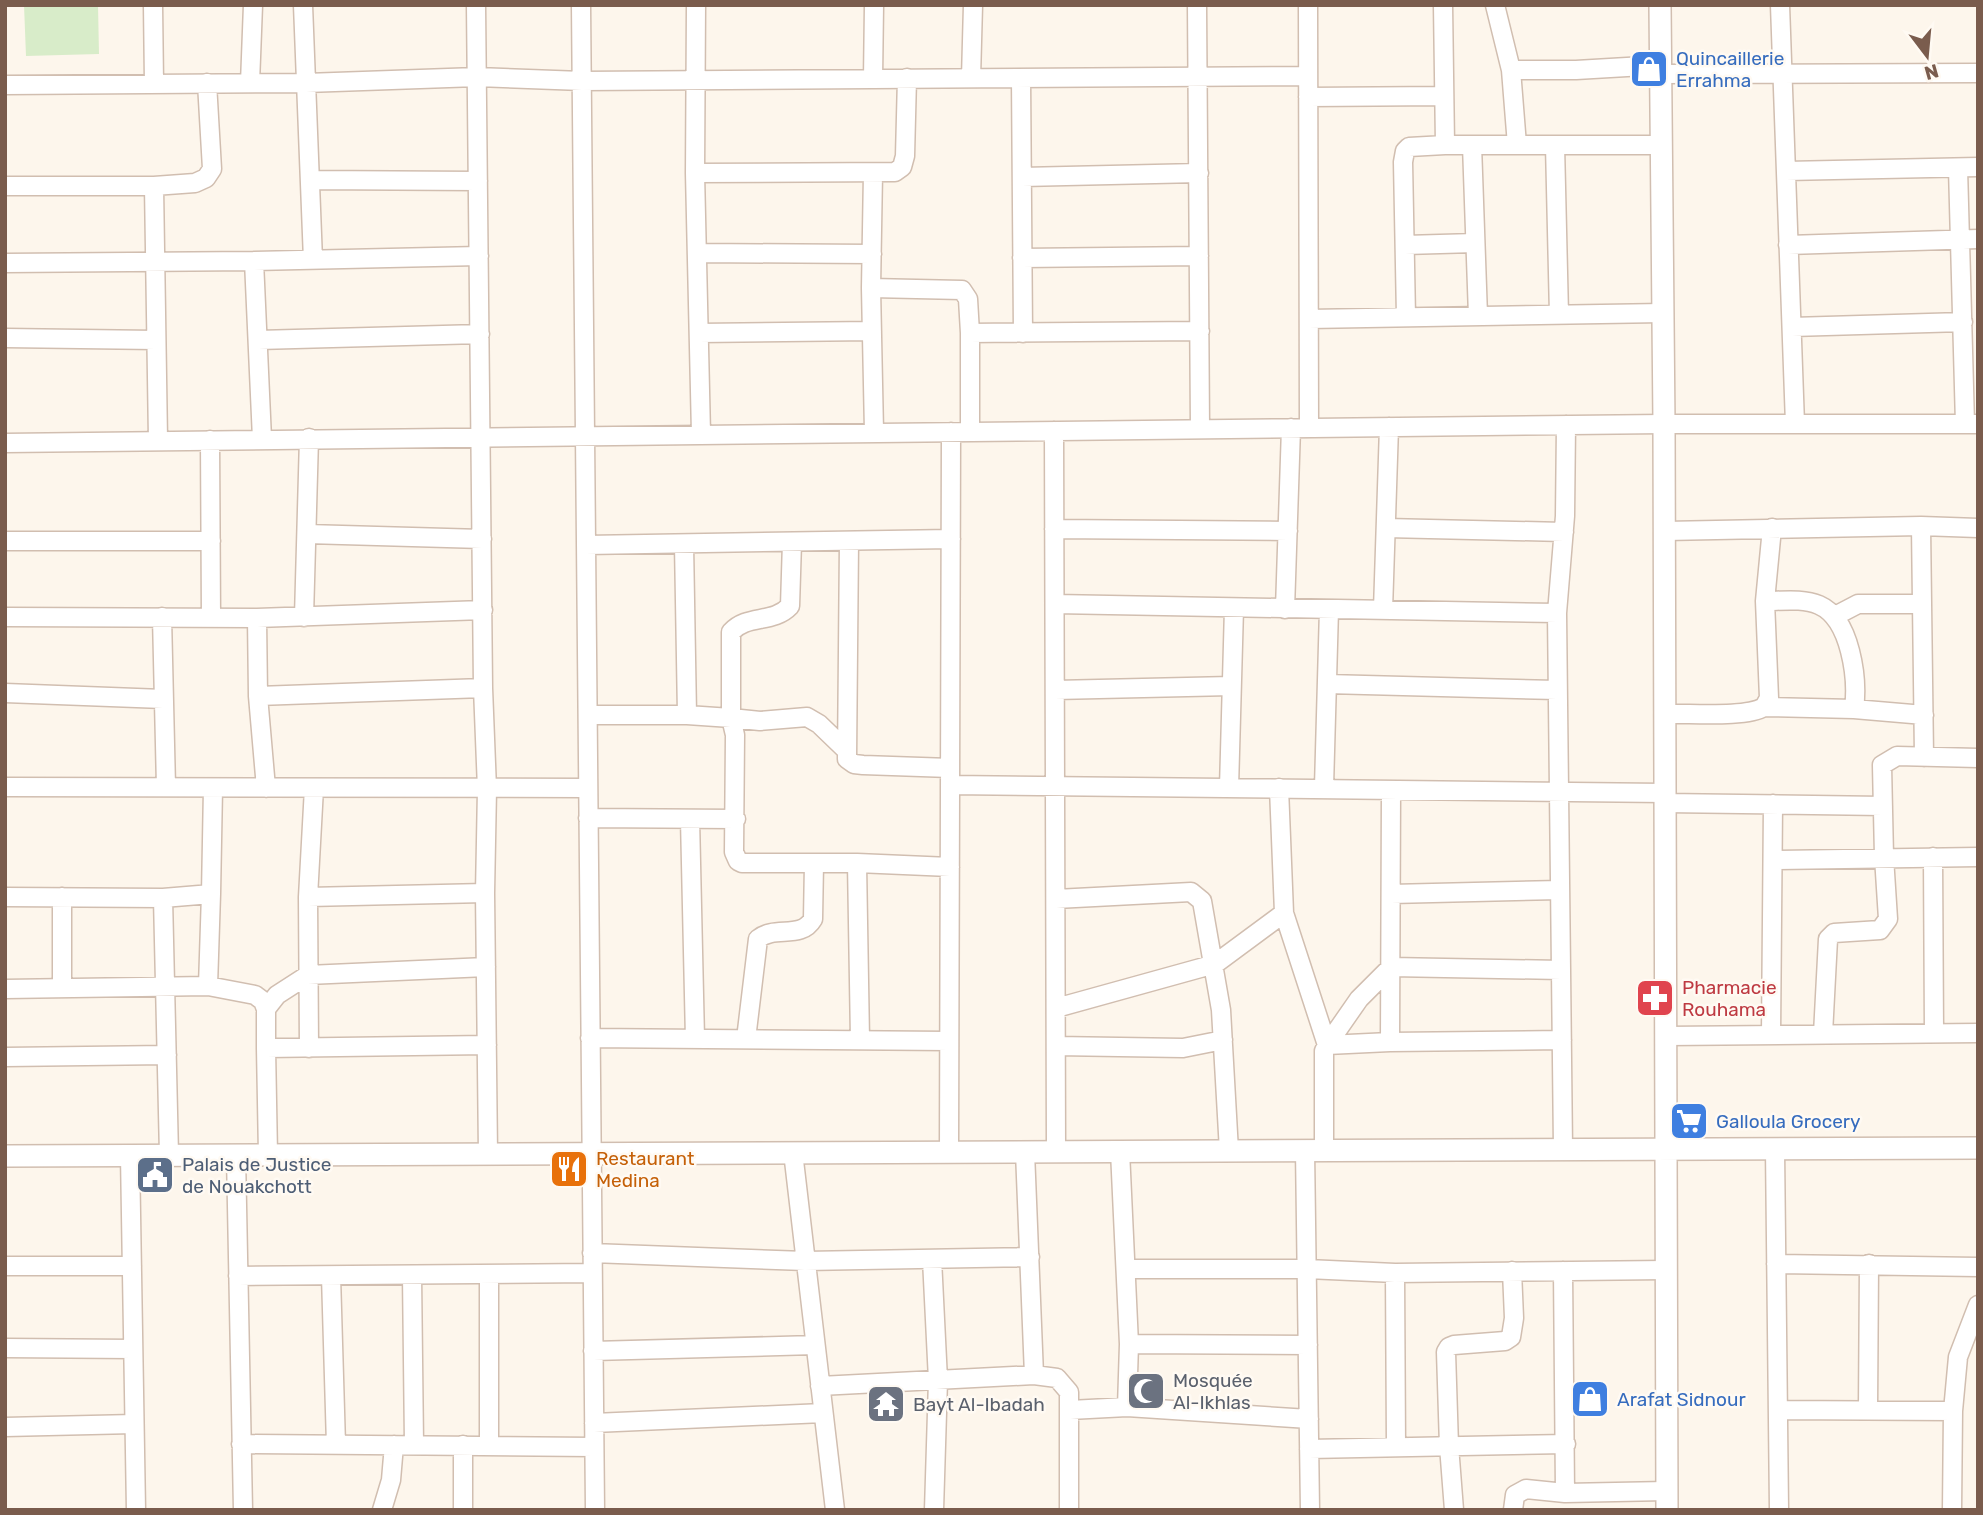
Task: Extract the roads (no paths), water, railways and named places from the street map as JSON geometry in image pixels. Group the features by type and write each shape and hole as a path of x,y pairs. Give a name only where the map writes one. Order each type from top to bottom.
{"street":[{"path":"153,5 154,84"},
{"path":"250,83 253,5"},
{"path":"303,5 313,260"},
{"path":"476,5 487,789 485,893 488,1154"},
{"path":"581,5 595,1510"},
{"path":"696,5 695,173 701,434"},
{"path":"873,79 874,5"},
{"path":"971,78 973,5"},
{"path":"1198,5 1200,429"},
{"path":"1285,609 1288,531 1309,319 1308,5"},
{"path":"1443,5 1445,145"},
{"path":"1495,5 1511,70 1517,145"},
{"path":"1513,1510 1515,1495 1526,1489 1666,1500 1665,531 1660,5"},
{"path":"1780,5 1795,424"},
{"path":"1511,70 1661,69 1782,74 1978,73"},
{"path":"5,85 306,83 477,77 582,81 1308,76"},
{"path":"695,173 895,172 902,167 905,156 908,78"},
{"path":"1021,78 1023,333"},
{"path":"5,186 154,186 195,183 206,178 212,169 207,83"},
{"path":"1308,97 1444,96"},
{"path":"1472,145 1478,316"},
{"path":"1555,145 1559,315"},
{"path":"1406,317 1403,162 1405,151 1409,147 1661,145"},
{"path":"1786,171 1978,167"},
{"path":"5,443 1664,424 1971,424 1963,321 1969,240 1958,168"},
{"path":"873,173 871,288 874,432"},
{"path":"1022,177 1199,173"},
{"path":"310,180 478,181"},
{"path":"154,186 158,440"},
{"path":"1788,245 1969,240"},
{"path":"1405,245 1475,243"},
{"path":"697,253 872,254"},
{"path":"5,263 479,256"},
{"path":"1022,258 1199,256"},
{"path":"254,261 262,439"},
{"path":"871,288 962,290 968,299 970,333 970,431"},
{"path":"1309,319 1663,313"},
{"path":"1791,327 1963,321"},
{"path":"699,333 872,331"},
{"path":"970,333 1200,331"},
{"path":"258,340 480,334"},
{"path":"5,338 156,340"},
{"path":"1563,1149 1557,613 1564,532 1566,425"},
{"path":"1383,610 1390,427"},
{"path":"1054,430 1056,1151"},
{"path":"949,1152 951,432"},
{"path":"304,617 309,438"},
{"path":"211,440 211,618"},
{"path":"1665,531 1921,526 1978,528"},
{"path":"1921,526 1924,757"},
{"path":"1386,528 1564,532"},
{"path":"1765,708 1769,698 1765,601 1772,528"},
{"path":"1054,529 1288,531"},
{"path":"307,534 482,539"},
{"path":"586,545 951,539"},
{"path":"5,541 211,541"},
{"path":"849,541 846,750 847,759 854,764 1056,786 1558,792 1773,804 1883,806"},
{"path":"792,542 790,606 782,614 738,624 731,632 731,718 734,735 736,819 734,852 738,862 950,867"},
{"path":"684,544 687,715"},
{"path":"1765,601 1802,601 1820,606 1835,616 1849,646 1853,664 1857,690 1854,709"},
{"path":"1055,604 1557,613"},
{"path":"1835,616 1858,604 1922,604"},
{"path":"1228,788 1234,608"},
{"path":"1324,788 1329,609"},
{"path":"5,617 257,618 483,610"},
{"path":"162,617 166,787"},
{"path":"257,618 258,696 266,788"},
{"path":"1327,684 1557,690"},
{"path":"1055,690 1231,686"},
{"path":"258,696 484,688"},
{"path":"5,693 163,699"},
{"path":"1665,714 1737,714 1765,708 1854,709 1924,715"},
{"path":"588,715 687,715 760,722 807,717 819,724 846,750"},
{"path":"1823,1034 1828,939 1834,933 1873,931 1885,927 1888,919 1882,765 1897,756 1978,758"},
{"path":"5,787 588,788"},
{"path":"208,986 213,788"},
{"path":"309,1048 308,897 313,788"},
{"path":"1279,788 1284,913 1326,1045"},
{"path":"1390,1042 1391,790"},
{"path":"1771,1035 1773,804"},
{"path":"589,818 736,819"},
{"path":"690,819 695,1039"},
{"path":"1933,857 1934,1033"},
{"path":"1773,860 1978,857"},
{"path":"746,1040 758,939 764,934 803,930 809,926 813,919 814,863"},
{"path":"857,863 860,1040"},
{"path":"1391,894 1560,890"},
{"path":"1056,900 1191,892 1202,901 1215,964 1223,1040 1229,1151"},
{"path":"308,897 485,893"},
{"path":"5,897 163,898 211,894"},
{"path":"62,897 62,988"},
{"path":"163,898 169,1155"},
{"path":"1056,1008 1215,964 1284,913"},
{"path":"266,1009 277,995 308,975 486,967"},
{"path":"1310,1510 1307,1269 1314,1150 1326,1045 1360,999 1391,967 1561,970"},
{"path":"5,989 208,986 255,995 263,1001 266,1009 268,1155"},
{"path":"1666,1036 1978,1033"},
{"path":"590,1038 949,1041"},
{"path":"1056,1046 1183,1048 1223,1040"},
{"path":"1326,1045 1562,1041"},
{"path":"266,1048 487,1045"},
{"path":"5,1057 167,1055"},
{"path":"5,1156 1978,1147"},
{"path":"1774,1149 1779,1510"},
{"path":"1120,1151 1129,1344 1127,1407"},
{"path":"793,1152 835,1510"},
{"path":"1025,1152 1034,1375"},
{"path":"130,1155 136,1510"},
{"path":"236,1155 243,1510"},
{"path":"592,1253 805,1262 1030,1257"},
{"path":"932,1259 938,1380 934,1510"},
{"path":"1776,1264 1978,1267"},
{"path":"1868,1410 1869,1264"},
{"path":"5,1265 132,1266"},
{"path":"1126,1269 1307,1269 1395,1273 1666,1270"},
{"path":"1563,1270 1565,1493"},
{"path":"1454,1510 1446,1352 1454,1345 1511,1337 1514,1318 1512,1271"},
{"path":"238,1276 592,1273"},
{"path":"1395,1273 1396,1447"},
{"path":"489,1274 489,1446"},
{"path":"412,1275 414,1445"},
{"path":"331,1276 336,1445"},
{"path":"1952,1510 1953,1411 1958,1357 1970,1341 1978,1305"},
{"path":"1129,1344 1308,1345"},
{"path":"593,1351 815,1345"},
{"path":"5,1348 133,1349"},
{"path":"820,1386 1034,1375 1058,1378 1069,1392 1069,1510"},
{"path":"1070,1410 1127,1407 1309,1419"},
{"path":"1778,1410 1953,1411"},
{"path":"594,1423 823,1413"},
{"path":"5,1427 134,1424"},
{"path":"241,1444 594,1447"},
{"path":"1309,1449 1566,1444"},
{"path":"382,1510 391,1480 394,1445"},
{"path":"463,1446 463,1510"}],"place":[{"name":"Quincaillerie Errahma","path":"1649,69"},
{"name":"Pharmacie Rouhama","path":"1655,998"},
{"name":"Galloula Grocery","path":"1689,1121"},
{"name":"Restaurant Medina","path":"569,1169"},
{"name":"Palais de Justice de Nouakchott","path":"155,1175"},
{"name":"Mosquée Al-Ikhlas","path":"1146,1391"},
{"name":"Arafat Sidnour","path":"1590,1399"},
{"name":"Bayt Al-Ibadah","path":"886,1404"}]}
